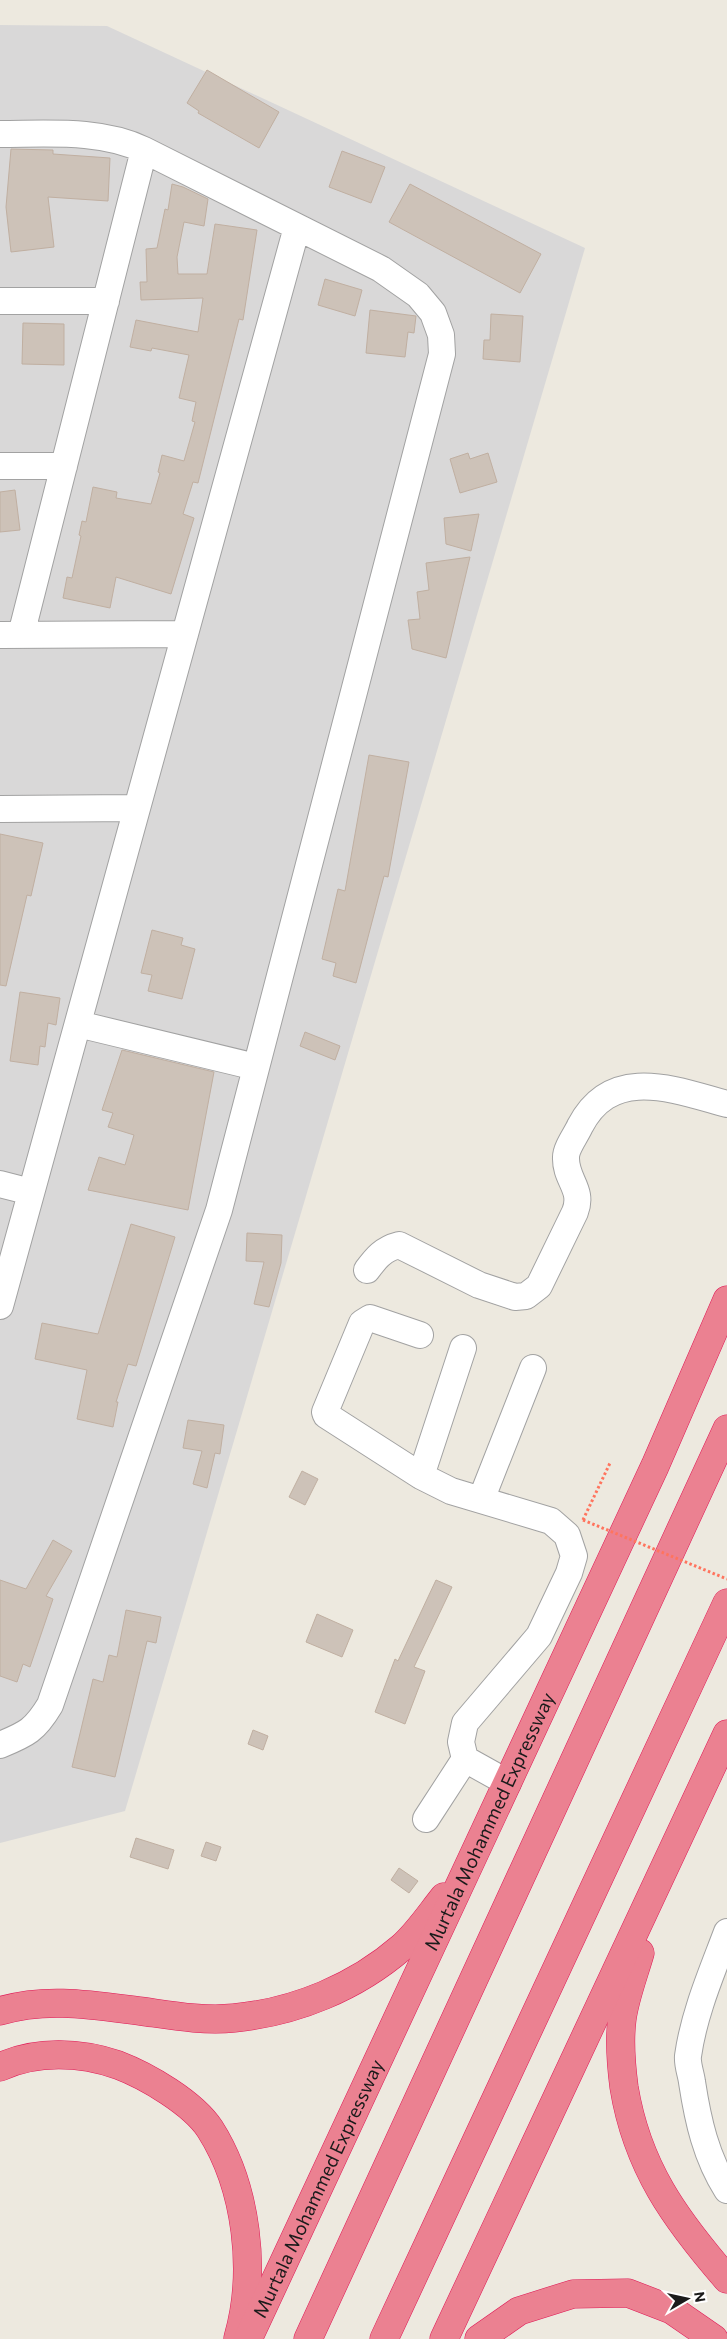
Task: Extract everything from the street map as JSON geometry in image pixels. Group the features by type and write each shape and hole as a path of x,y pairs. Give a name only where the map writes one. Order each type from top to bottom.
{"highway":[{"name":"Murtala Mohammed Expressway","path":"248,2339 651,1475 727,1300"},
{"path":"308,2339 727,1429"},
{"path":"384,2339 727,1603"},
{"path":"444,2339 727,1734"},
{"path":"0,2011 20,2005 74,2003 179,2017 233,2018 284,2009 327,1995 369,1972 404,1946 445,1897 487,1828"},
{"path":"671,1857 643,1941 622,2018 620,2059 636,2141 652,2177 669,2206 691,2237 727,2279"},
{"path":"0,2067 51,2054 99,2058 141,2074 180,2099 210,2128 230,2170 244,2215 248,2267 242,2326 238,2339"},
{"path":"480,2339 519,2311 573,2294 628,2293 672,2310 714,2339"}],"street":[{"path":"0,134 85,135 132,144 380,269 418,295 433,313 441,335 442,354 219,1210 50,1705 37,1726 15,1739 0,1745"},
{"path":"144,150 64,466 11,635 185,634"},
{"path":"0,1306 296,227"},
{"path":"0,301 106,301"},
{"path":"0,466 64,466"},
{"path":"0,809 137,808"},
{"path":"78,1024 256,1067"},
{"path":"367,1270 379,1255 389,1247 399,1245 479,1285 514,1297 526,1296 539,1286 575,1212 578,1203 578,1192 566,1167 566,1155 584,1118 604,1096 624,1087 660,1086 727,1104"},
{"path":"0,1184 31,1192"},
{"path":"420,1335 370,1318 366,1319 362,1323 325,1412 329,1419 421,1476 451,1491 551,1521 568,1535 574,1556 569,1573 539,1636 465,1723 461,1742 465,1759 426,1819"},
{"path":"421,1476 463,1348"},
{"path":"481,1500 533,1368"},
{"path":"465,1759 508,1783"},
{"path":"727,1932 702,2000 688,2057 695,2102 707,2152 715,2171 727,2190"}],"path":[{"path":"610,1462 583,1520 727,1579"}],"shaded area":[{"path":"0,25 107,26 585,248 125,1811 0,1843"}],"building":[{"path":"207,70 279,112 259,148 198,113 199,111 187,103"},
{"path":"11,149 53,150 53,154 110,158 108,201 48,197 54,247 11,252 6,207"},
{"path":"342,151 385,167 371,203 329,187"},
{"path":"172,184 208,199 204,226 184,222 177,257 178,274 207,274 215,224 257,230 243,320 239,319 198,483 193,482 183,514 194,518 171,594 116,577 110,608 63,598 67,577 72,578 81,536 79,535 82,521 86,522 93,487 117,492 116,498 151,504 160,473 158,472 162,455 184,461 195,422 192,421 196,402 179,398 189,355 152,348 151,351 130,347 136,320 198,332 203,298 141,300 140,282 147,282 146,249 157,248 165,209 168,210"},
{"path":"410,184 541,254 520,293 389,222"},
{"path":"325,279 362,290 355,316 318,305"},
{"path":"370,310 416,316 414,333 408,332 405,357 366,353"},
{"path":"491,314 523,316 520,362 483,359 484,340 490,340"},
{"path":"23,323 64,324 64,365 22,364"},
{"path":"468,453 470,459 488,453 497,482 460,493 450,459"},
{"path":"15,490 20,530 0,532 0,492"},
{"path":"479,514 471,551 446,544 444,518"},
{"path":"470,557 446,658 412,649 408,620 420,619 417,592 429,590 426,563"},
{"path":"369,755 409,762 388,877 384,876 356,983 333,976 336,963 322,959 338,889 345,891"},
{"path":"0,834 43,843 31,896 27,895 6,986 0,985"},
{"path":"152,930 183,938 181,945 195,949 182,999 148,991 152,975 141,973"},
{"path":"20,992 60,998 56,1025 48,1023 45,1047 40,1046 38,1065 10,1061"},
{"path":"305,1032 340,1046 335,1060 300,1046"},
{"path":"122,1050 214,1072 188,1210 88,1190 99,1157 125,1165 134,1135 108,1127 113,1113 102,1110"},
{"path":"131,1224 175,1237 136,1366 128,1364 116,1402 118,1402 113,1427 77,1419 87,1370 35,1359 42,1323 98,1334"},
{"path":"247,1233 282,1235 281,1263 269,1307 254,1304 264,1262 246,1261"},
{"path":"188,1420 224,1425 220,1454 215,1453 207,1488 193,1484 202,1451 183,1448"},
{"path":"302,1471 318,1479 305,1505 289,1497"},
{"path":"53,1540 72,1551 46,1596 53,1599 30,1667 23,1664 17,1682 0,1676 0,1580 26,1589"},
{"path":"436,1580 452,1587 414,1667 425,1671 405,1724 375,1712 395,1659 398,1661"},
{"path":"126,1610 161,1617 156,1643 147,1641 115,1777 72,1767 93,1679 103,1682 109,1655 117,1657"},
{"path":"317,1614 353,1630 342,1657 306,1642"},
{"path":"253,1730 268,1736 263,1750 248,1744"},
{"path":"136,1838 174,1850 168,1869 130,1857"},
{"path":"206,1842 221,1847 216,1861 201,1856"},
{"path":"399,1868 418,1881 409,1893 391,1880"}]}
